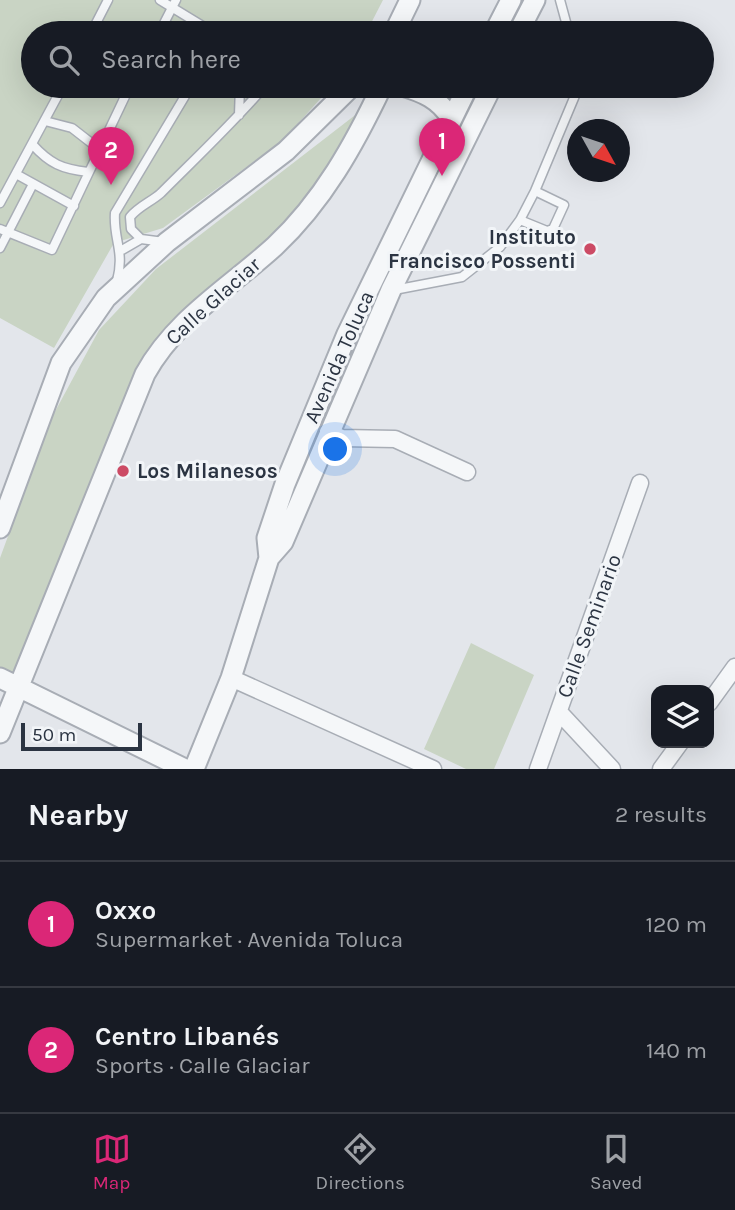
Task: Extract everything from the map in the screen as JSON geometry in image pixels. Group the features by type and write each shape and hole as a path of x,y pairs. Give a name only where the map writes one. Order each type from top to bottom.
{"street":[{"path":"400,21 410,0"},
{"path":"500,21 511,0"},
{"path":"524,21 535,0"},
{"path":"0,528 61,363 80,333 115,288 167,242 286,151 340,98"},
{"name":"Calle Glaciar","path":"0,733 145,374 158,351 194,312 299,222 329,185 376,98"},
{"path":"432,98 443,105 451,118"},
{"name":"Avenida Toluca","path":"270,558 267,538 299,449 356,315 462,98"},
{"name":"Avenida Toluca","path":"194,769 230,678 270,558 284,542 328,432 391,290 486,98"},
{"path":"328,432 342,438 395,439 467,472"},
{"name":"Calle Seminario","path":"538,769 640,484"},
{"path":"714,696 735,667"},
{"path":"0,678 185,769"},
{"path":"230,678 433,769"},
{"path":"559,712 612,769"},
{"path":"661,769 676,748"}],"lane":[{"path":"97,21 108,0"},
{"path":"160,0 174,4 197,21"},
{"path":"560,0 566,21"},
{"path":"165,21 174,4"},
{"path":"0,203 57,98"},
{"path":"4,230 52,250 124,98"},
{"path":"115,288 122,250 114,224 115,213 184,98"},
{"path":"239,116 240,98"},
{"path":"141,239 131,229 130,217 138,208 157,197 255,98"},
{"path":"391,290 462,277 500,247 520,220 535,191 574,98"},
{"path":"45,121 72,128 99,149"},
{"path":"33,144 45,159 62,169 88,172"},
{"path":"16,174 74,206"},
{"path":"0,248 4,230 33,184"},
{"path":"520,220 547,231 554,229 564,205 535,191"},
{"path":"115,213 130,217"},
{"path":"122,250 141,239 167,242"}],"green space":[{"path":"0,0 383,0 372,21 21,21 21,98 321,98 282,141 163,228 114,243 54,348 0,318"},
{"path":"363,109 296,214 212,287 144,361 17,675 0,669 0,558 51,419 99,330 156,269"},
{"path":"471,643 534,675 494,769 466,769 424,749"}],"place":[{"name":"Oxxo","path":"442,176"},
{"name":"Centro Libanés","path":"111,185"},
{"name":"Instituto Francisco Possenti","path":"590,249"},
{"name":"Los Milanesos","path":"123,471"}]}
